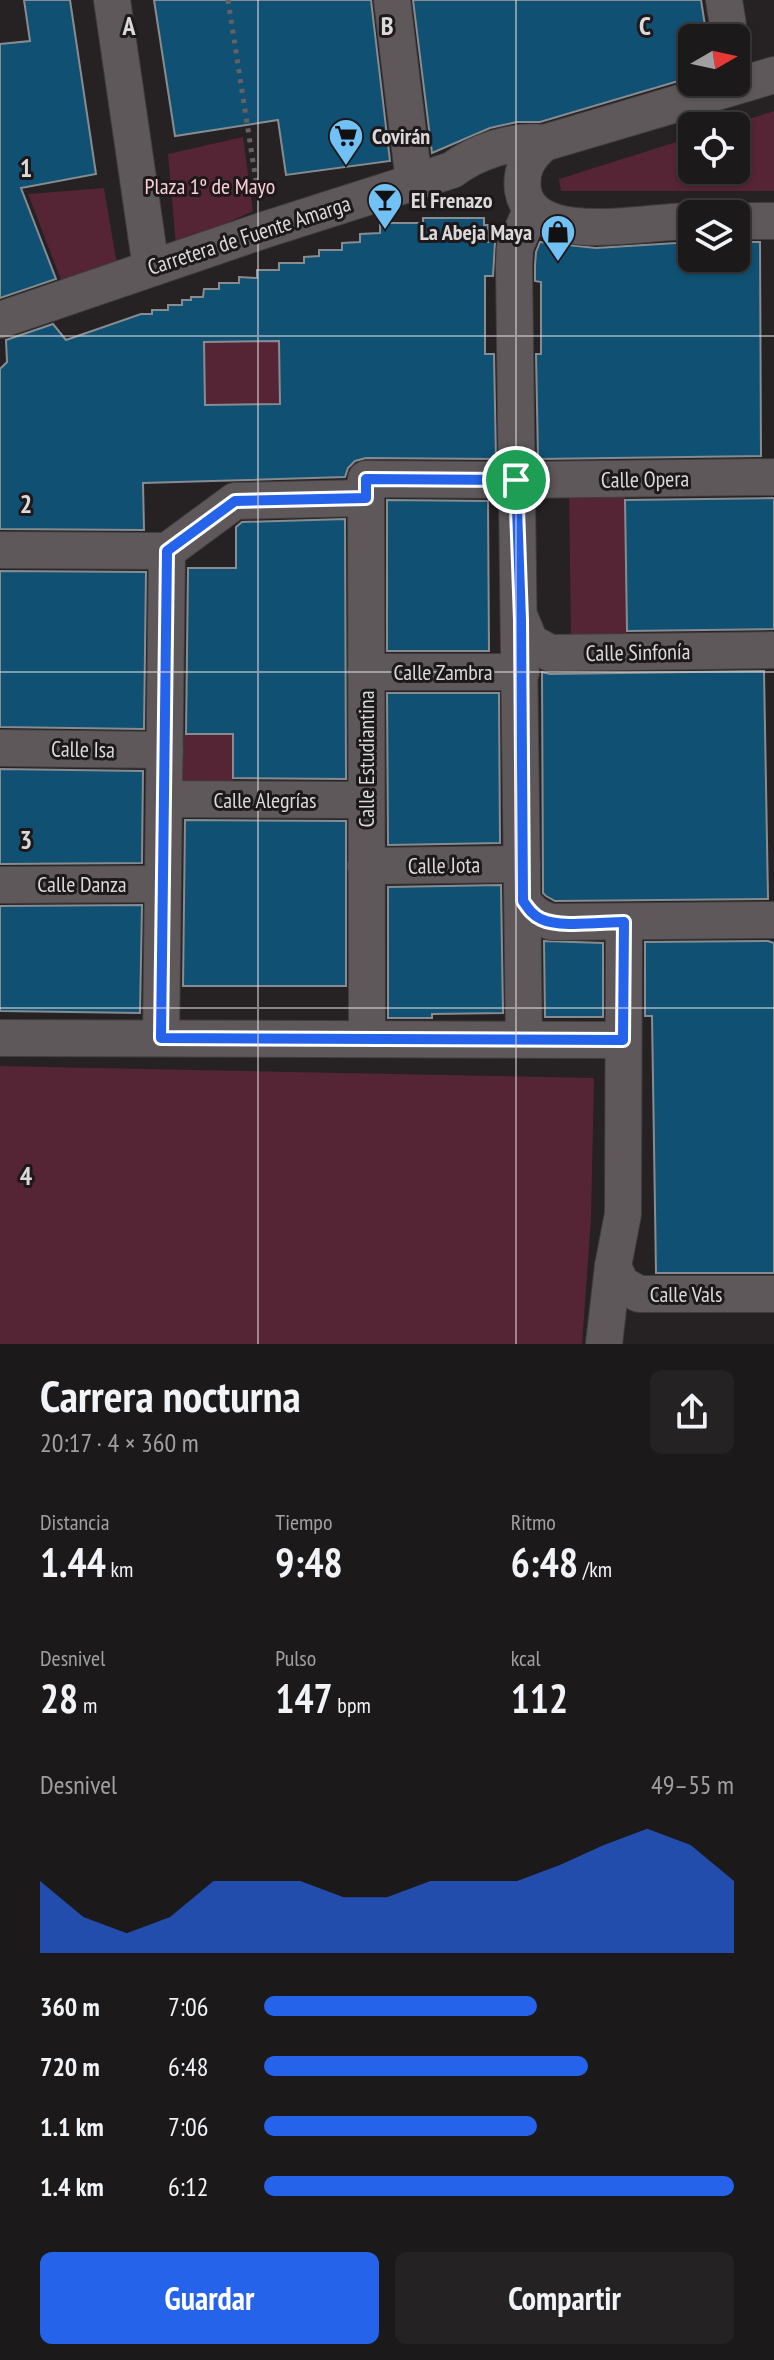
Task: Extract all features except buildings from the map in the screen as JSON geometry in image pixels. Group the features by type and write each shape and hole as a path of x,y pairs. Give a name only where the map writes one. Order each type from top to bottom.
{"street":[{"path":"112,0 151,268"},
{"path":"392,0 414,182"},
{"path":"724,0 728,24"},
{"name":"Carretera de Fuente Amarga","path":"750,80 774,75"},
{"name":"Carretera de Fuente Amarga","path":"0,320 452,170 469,158 527,141 544,143 694,96"},
{"path":"524,1039 515,256 527,202 522,180 525,166 533,152 544,143"},
{"path":"452,170 508,182 543,219 564,226 678,222"},
{"path":"750,221 774,221"},
{"name":"Calle Opera","path":"167,551 235,501 366,488 516,480 774,477"},
{"name":"Calle Estudiantina","path":"366,488 367,1039"},
{"path":"0,550 167,551 161,1038"},
{"name":"Calle Sinfonía","path":"521,620 530,642 550,653 774,650"},
{"name":"Calle Zambra","path":"366,672 521,672"},
{"name":"Calle Isa","path":"0,748 165,750"},
{"name":"Calle Alegrías","path":"164,799 366,800"},
{"name":"Calle Jota","path":"366,866 522,864"},
{"name":"Calle Danza","path":"0,885 163,884"},
{"path":"523,901 540,919 552,922 774,920"},
{"path":"604,1344 623,1214 624,922"},
{"path":"0,1038 623,1040"},
{"name":"Calle Vals","path":"613,1266 621,1284 639,1294 774,1294"}],"path":[{"path":"228,0 264,230"}],"green space":[{"path":"774,111 774,191 561,191 559,179 678,141 678,184 750,184 750,118"},
{"name":"Plaza 1º de Mayo","path":"243,137 253,211 176,246 168,154"},
{"path":"104,188 117,265 63,285 28,194"},
{"path":"279,341 280,404 185,405 204,342"},
{"path":"625,491 627,636 571,637 569,492"},
{"path":"177,734 233,734 233,789 177,788"},
{"path":"0,1066 594,1078 591,1219 582,1344 0,1344"}],"place":[{"name":"Covirán","path":"346,167"},
{"name":"El Frenazo","path":"385,231"},
{"name":"La Abeja Maya","path":"558,263"}],"route":[{"path":"366,479 516,480 521,620 523,901 540,919 552,922 624,922 623,1040 161,1038 167,551 235,501 366,498 366,479"}]}
